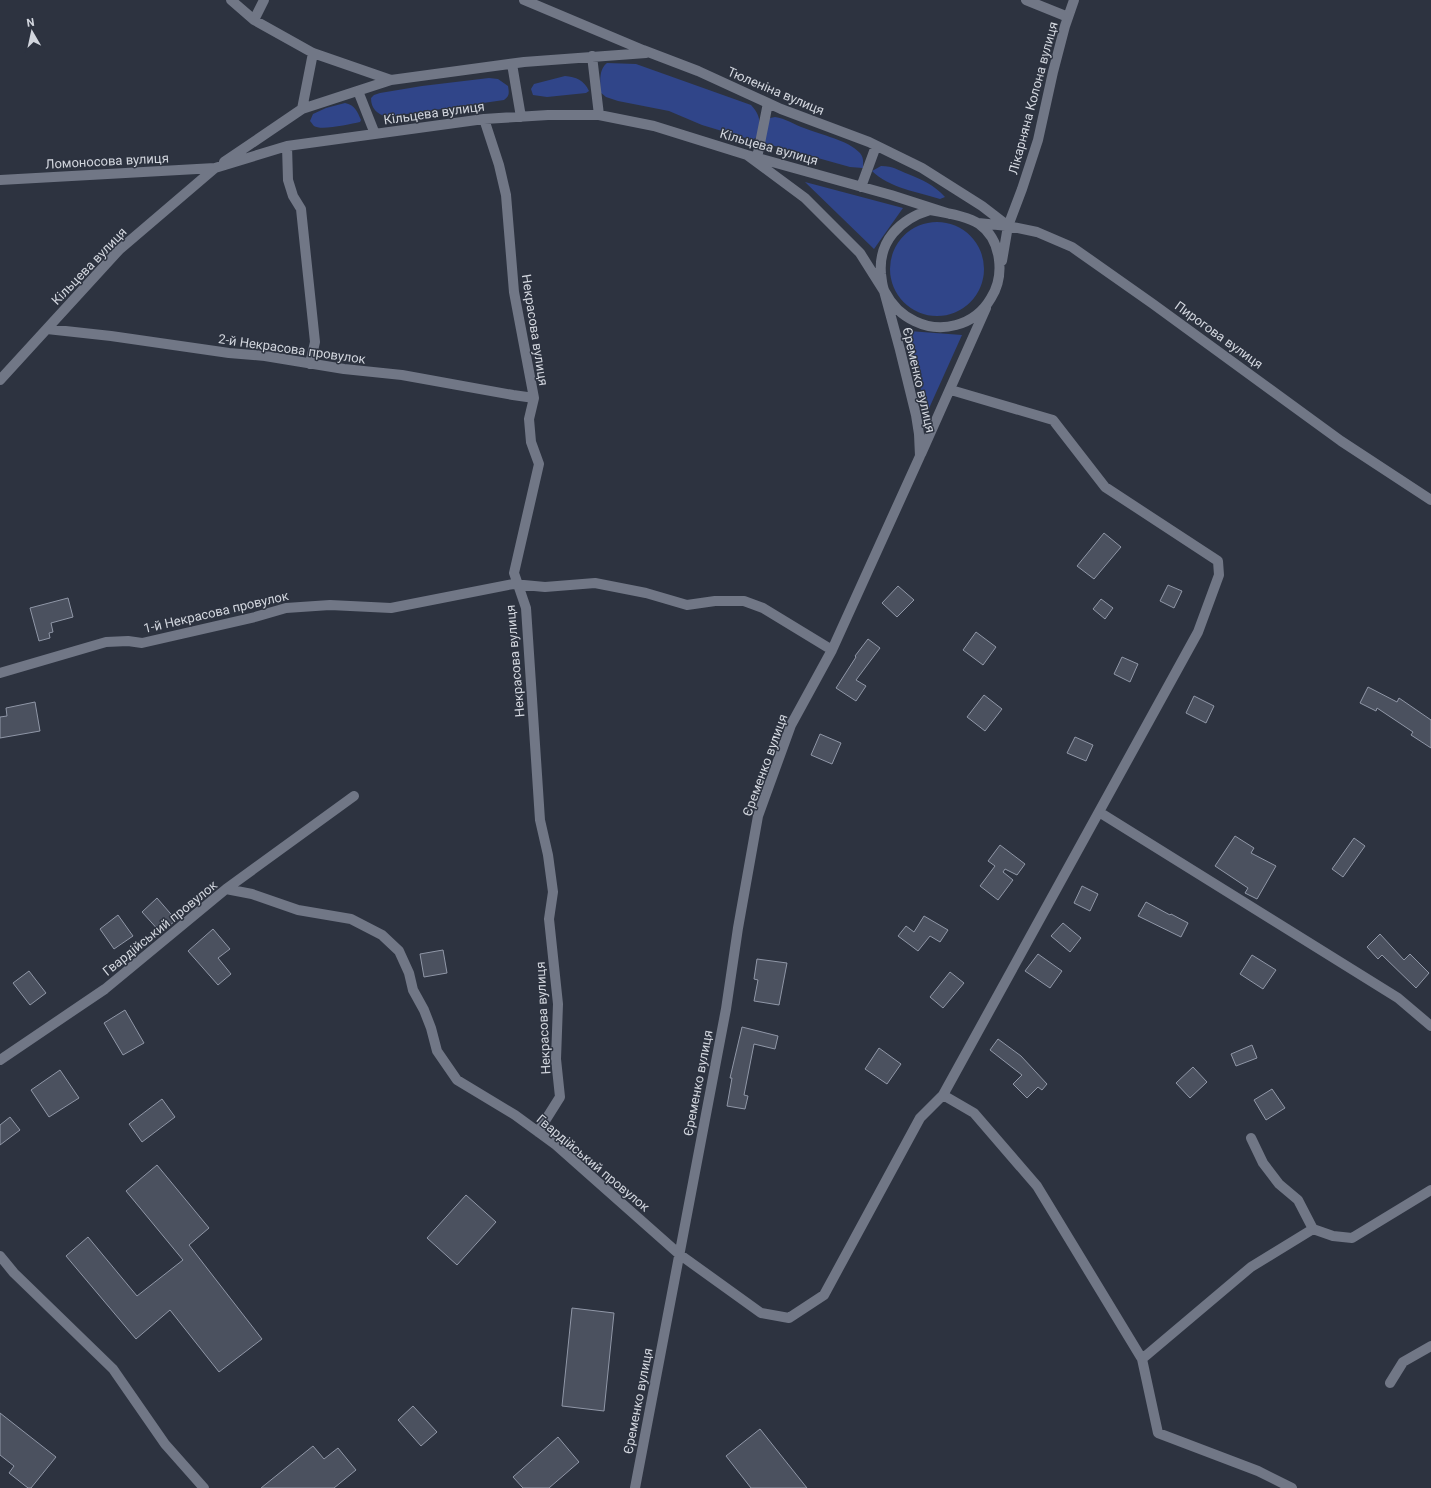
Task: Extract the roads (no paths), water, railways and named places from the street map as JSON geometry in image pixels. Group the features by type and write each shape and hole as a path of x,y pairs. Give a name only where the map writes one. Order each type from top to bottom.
{"street":[{"path":"231,0 254,20 313,53 391,80"},
{"path":"254,20 264,0"},
{"name":"Тюленіна вулиця","path":"524,0 650,53 698,71 768,103 876,146 922,168 982,206 1008,226"},
{"path":"1026,0 1068,16"},
{"name":"Лікарняна Колона вулиця","path":"1000,272 1008,226 1038,140 1046,97 1068,16 1074,0"},
{"path":"302,110 313,53"},
{"path":"215,168 302,110 391,80 512,64 592,56 650,53"},
{"path":"592,56 598,115"},
{"path":"512,64 521,117"},
{"path":"358,91 375,134"},
{"path":"757,158 768,103"},
{"name":"Кільцева вулиця","path":"0,380 119,250 215,168 287,146 484,119 548,115 598,115 654,126 746,155 861,187 950,214 978,223 985,229 997,249 1000,272 998,283 989,302 982,311 972,318 962,324 951,327 934,327 917,323 907,318 898,310 884,291 881,268 882,256 891,235 908,218 918,213 930,210 950,214"},
{"name":"Некрасова вулиця","path":"484,119 499,165 506,194 514,292 534,398 529,419 532,442 539,464 514,573 526,608 540,820 548,855 553,892 549,919 558,1004 556,1059 560,1097 538,1132"},
{"path":"287,146 288,180 293,196 301,209 315,342 310,364"},
{"path":"861,187 876,146"},
{"name":"Єременко вулиця","path":"635,1488 726,1009 738,928 758,816 791,725 832,650 920,456 916,414 884,291 860,253 811,204 746,155"},
{"name":"Ломоносова вулиця","path":"0,180 215,168"},
{"name":"Пирогова вулиця","path":"978,223 1008,226 1037,232 1072,247 1341,440 1431,500"},
{"path":"920,456 989,302"},
{"name":"2-й Некрасова провулок","path":"47,329 111,336 229,353 265,356 344,369 402,375 534,398"},
{"name":"Гвардійський провулок","path":"0,1060 105,989 226,889 252,894 298,910 351,919 382,935 399,951 409,973 413,990 424,1010 431,1028 437,1051 456,1080 515,1115 562,1150 679,1254 761,1313 789,1318 824,1295 920,1118 943,1095 1198,632 1219,575 1218,561 1105,487 1053,420 950,390"},
{"name":"1-й Некрасова провулок","path":"0,673 106,642 128,641 142,643 255,617 286,608 330,605 392,608 513,584 545,587 595,583 646,593 687,605 715,601 744,601 763,608 832,650"},
{"path":"226,889 354,796"},
{"path":"1099,812 1398,998 1431,1026"},
{"path":"943,1095 974,1113 1037,1186 1142,1359 1158,1433 1258,1471 1292,1488"},
{"path":"1251,1138 1263,1163 1279,1184 1298,1200 1312,1229 1333,1236 1352,1238 1431,1190"},
{"path":"1142,1359 1251,1267 1312,1229"},
{"path":"0,1256 14,1273 112,1369 165,1444 204,1488"},
{"path":"1390,1383 1403,1362 1431,1346"}]}
